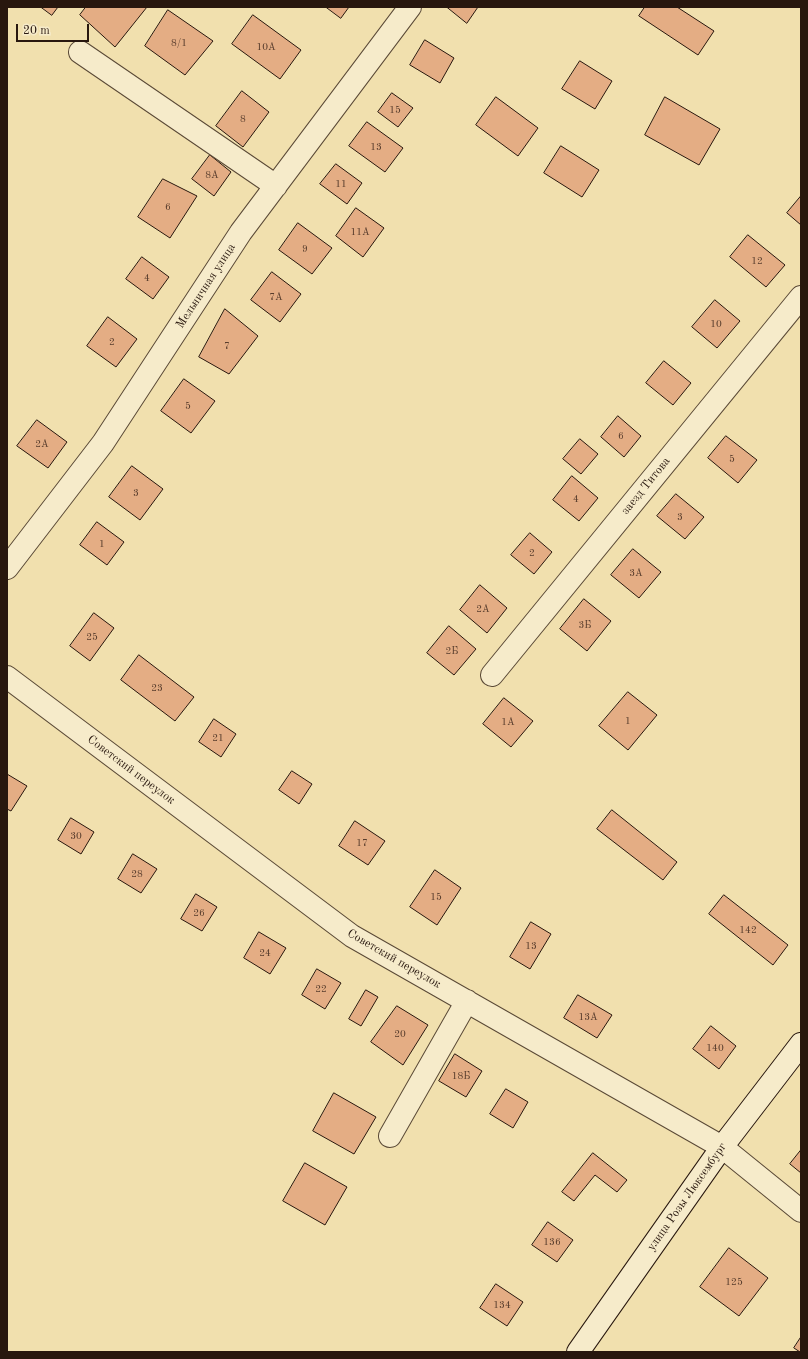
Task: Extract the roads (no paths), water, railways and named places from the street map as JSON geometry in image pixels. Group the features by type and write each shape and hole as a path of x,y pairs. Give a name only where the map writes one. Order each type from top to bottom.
{"street":[{"name":"Мельничная улица","path":"7,568 103,443 241,232 410,7"},
{"path":"80,52 276,186"},
{"name":"заезд Титова","path":"492,675 801,297"},
{"name":"Советский переулок","path":"7,677 352,936 722,1147 801,1210"},
{"path":"390,1136 467,1002"},
{"name":"улица Розы Люксембург","path":"578,1352 722,1147 801,1044"}]}
